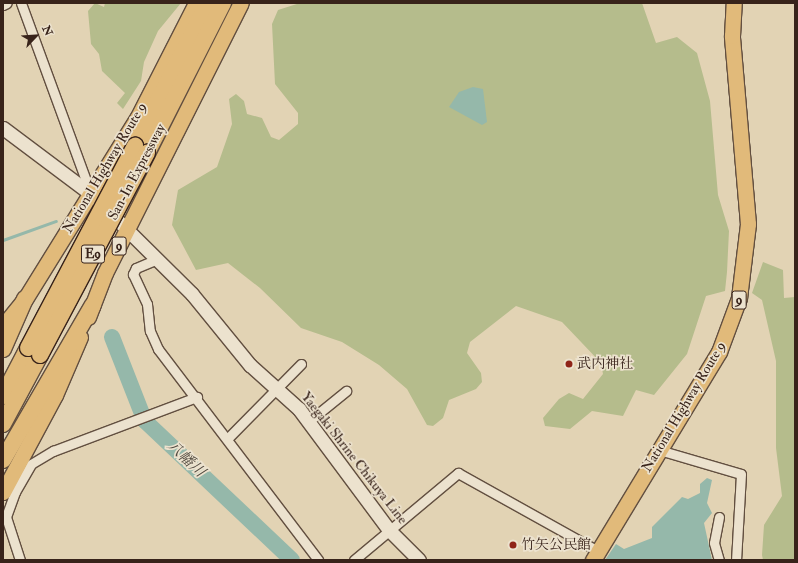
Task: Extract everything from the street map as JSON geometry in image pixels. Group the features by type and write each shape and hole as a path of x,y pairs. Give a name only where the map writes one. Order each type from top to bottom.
{"highway":[{"name":"National Highway Route 9","path":"3,326 25,299 138,117 196,3"},
{"name":"San-In Expressway","path":"141,150 208,3"},
{"name":"San-In Expressway","path":"3,424 34,351 141,150 223,3"},
{"name":"9","path":"8,490 58,389 93,305 128,230 241,3"},
{"name":"National Highway Route 9","path":"595,556 719,352 739,298 746,262 748,224 732,36 734,3"},
{"path":"3,349 25,299"},
{"path":"3,460 93,305"},
{"name":"San-In Expressway","path":"3,396 34,351"}],"main road":[{"name":"Yaegaki Shrine Chikuya Line","path":"3,128 91,194 128,230 155,260 192,294 250,365 278,389 308,421 389,530 419,560"}],"street":[{"path":"3,4 7,3"},
{"path":"21,3 91,194"},
{"path":"155,260 136,268 133,274 147,304 150,331 158,349 197,397 318,560"},
{"path":"228,438 301,364"},
{"path":"308,421 346,391"},
{"path":"20,560 6,517 8,490 31,464 43,456 197,397"},
{"path":"659,450 741,474 736,560"},
{"path":"354,560 458,473 595,556"},
{"path":"719,517 714,543 719,560"}],"green space":[{"path":"95,3 104,7 105,3 181,3 158,31 144,62 141,81 123,109 117,103 125,93 102,71 99,54 91,44 88,11"},
{"path":"300,3 642,3 656,43 677,37 697,53 710,101 718,195 729,231 725,291 706,296 687,354 654,395 636,390 623,416 592,411 570,429 545,426 543,418 559,399 569,393 583,399 603,374 601,363 562,322 516,306 470,342 467,353 481,373 482,382 476,389 449,400 443,418 433,426 427,425 407,389 379,365 342,342 301,328 260,288 228,263 196,270 172,225 178,190 217,167 232,124 229,99 236,94 244,101 247,114 262,118 271,137 279,140 298,124 298,113 275,84 272,24 278,10"},
{"path":"763,262 783,270 784,298 795,297 795,560 763,560 762,555 764,525 782,496 776,448 776,361 762,300 752,293"}],"shaded area":[{"path":"473,87 483,89 487,122 482,125 449,107 459,92"},
{"path":"707,478 712,480 707,503 712,513 704,523 712,560 605,560 616,544 624,549 652,538 652,527 682,497 688,499 700,493 700,484"}],"waterway":[{"name":"八幡川","path":"3,240 56,221"},
{"name":"八幡川","path":"112,337 145,421 292,560"}],"place":[{"name":"武内神社","path":"569,364"},
{"name":"竹矢公民館","path":"513,545"}]}
